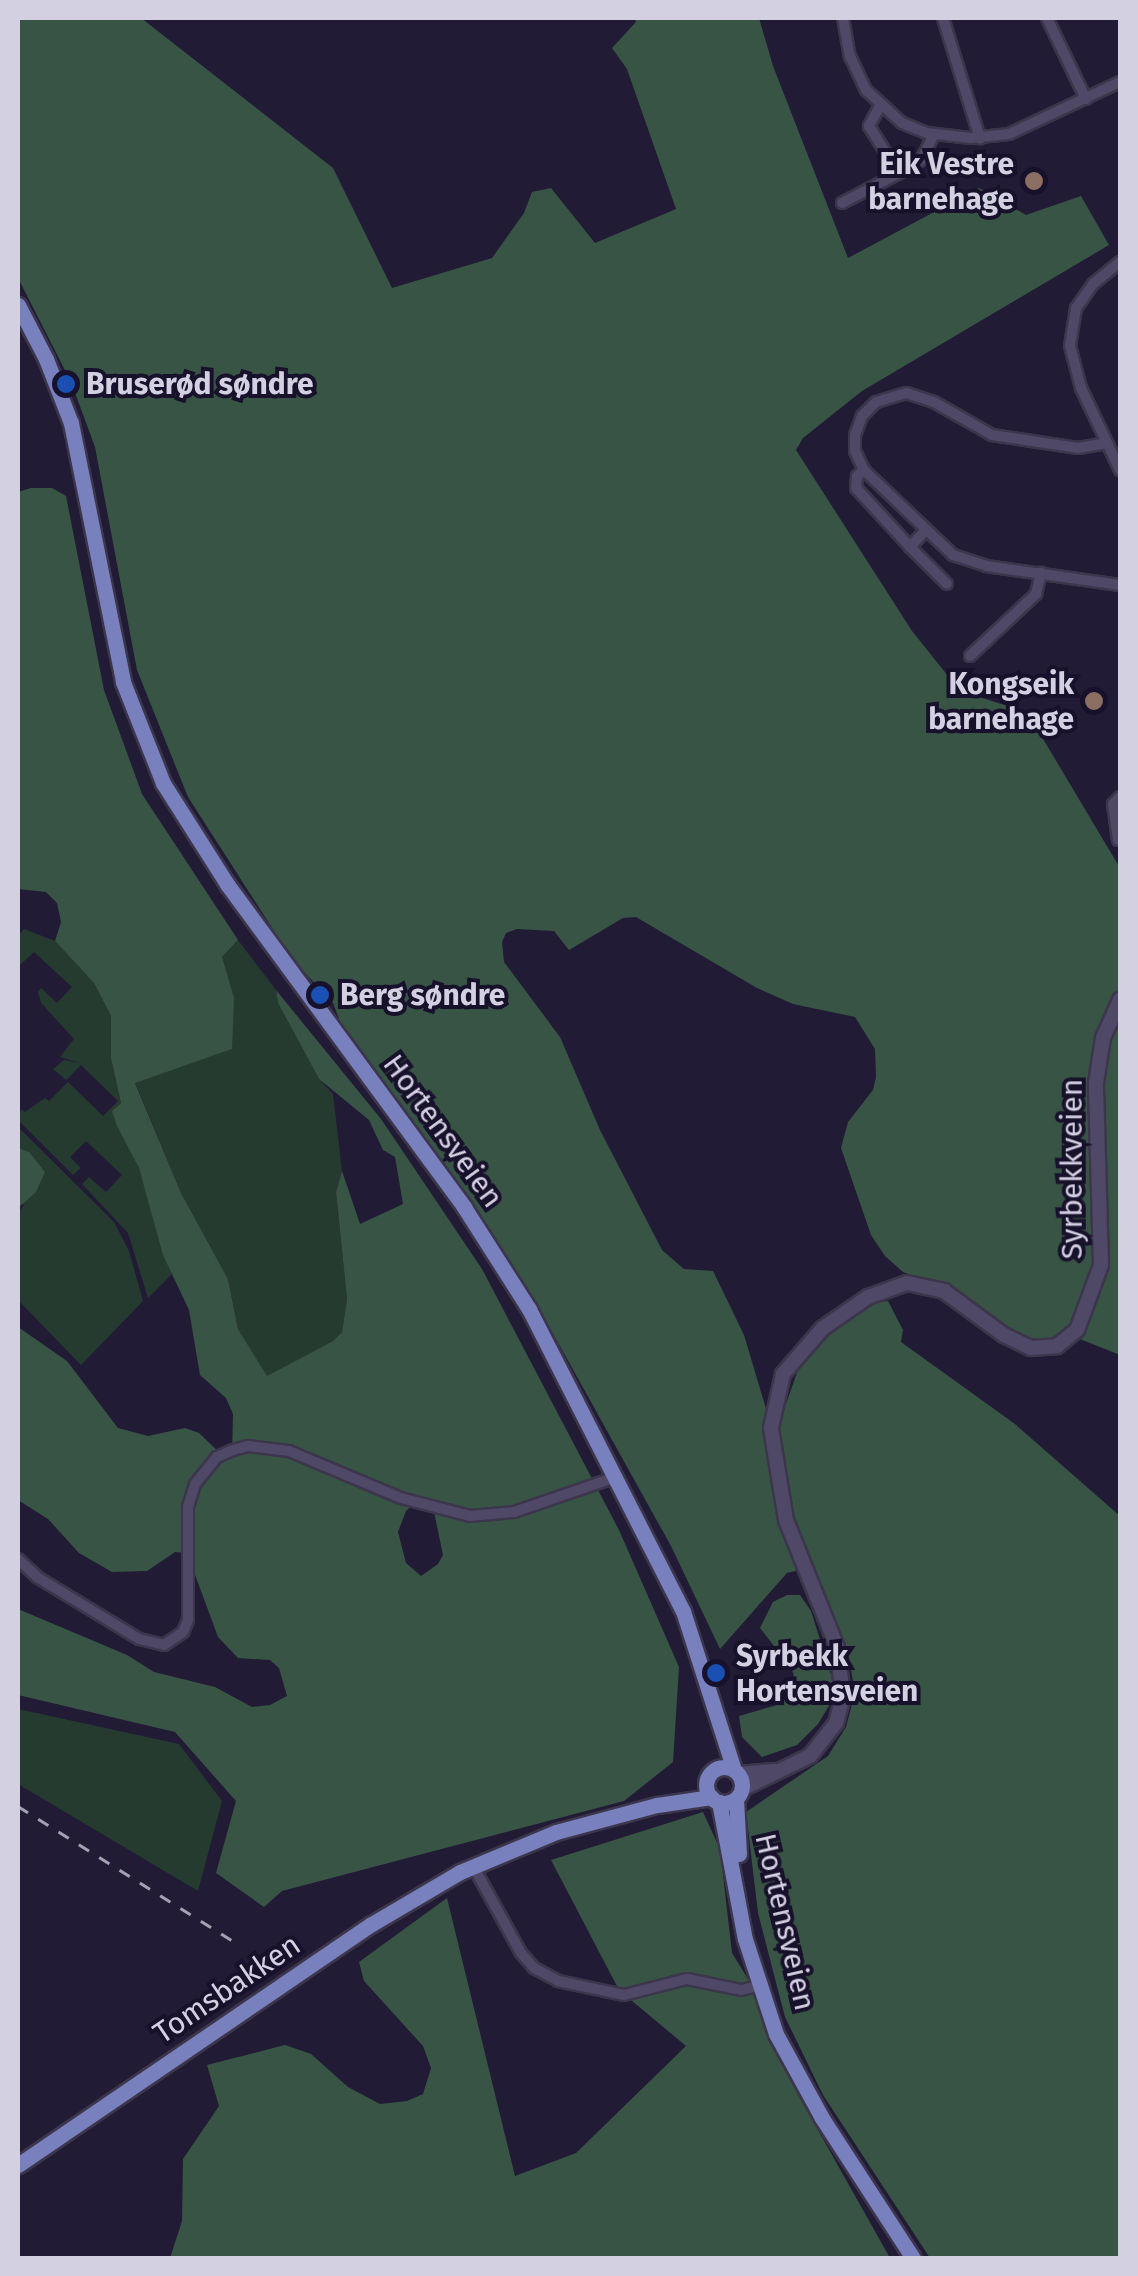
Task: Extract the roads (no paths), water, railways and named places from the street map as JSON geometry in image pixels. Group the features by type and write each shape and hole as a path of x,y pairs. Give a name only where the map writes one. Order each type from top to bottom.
{"main road":[{"name":"Hortensveien","path":"18,305 46,359 71,423 123,682 142,737 178,812 494,1249 616,1476 683,1612 737,1783 744,1891 762,1986"},
{"name":"Syrbekkveien","path":"737,1783 784,1770 810,1756 829,1735 840,1710 844,1682 837,1648 786,1520 772,1428 783,1374 804,1346 832,1322 868,1298 907,1284 944,1291 1004,1335 1031,1348 1057,1346 1077,1330 1101,1266 1096,1083 1104,1038 1120,1000"},
{"name":"Hortensveien","path":"717,1722 712,1789 742,1926 762,1986 790,2056 822,2118 914,2258"},
{"path":"712,1789 737,1783"},
{"path":"712,1789 737,1783"},
{"name":"Tomsbakken","path":"18,2165 370,1925 472,1866 556,1832 712,1789"}],"street":[{"path":"843,18 858,77 880,106 902,122 934,134 980,138 1009,134 1120,82"},
{"path":"943,18 980,138"},
{"path":"1047,18 1086,99"},
{"path":"880,106 869,126 891,161 907,169"},
{"path":"842,204 921,160 934,134"},
{"path":"1120,262 1093,284 1076,308 1071,323 1073,367 1120,470"},
{"path":"1107,443 1078,448 1007,438 970,425 919,395 894,394 876,402 858,423 855,452 864,470 924,532 960,559 1120,585"},
{"path":"864,470 857,476 856,488 946,584"},
{"path":"910,547 924,532"},
{"path":"970,656 1036,594 1041,574"},
{"path":"1117,800 1118,840"},
{"path":"18,1559 37,1577 139,1639 164,1646 183,1632 188,1620 188,1506 195,1484 216,1457 232,1450 248,1446 289,1450 336,1474 401,1498 470,1516 514,1512 616,1476"},
{"path":"472,1866 521,1953 534,1968 558,1981 624,1995 687,1978 741,1990 762,1986"}],"railway":[{"path":"18,1806 241,1946"}],"place":[{"name":"Eik Vestre barnehage","path":"1034,181"},
{"name":"Bruserød søndre","path":"66,384"},
{"name":"Kongseik barnehage","path":"1094,701"},
{"name":"Berg søndre","path":"320,995"},
{"name":"Syrbekk Hortensveien","path":"716,1673"}]}
